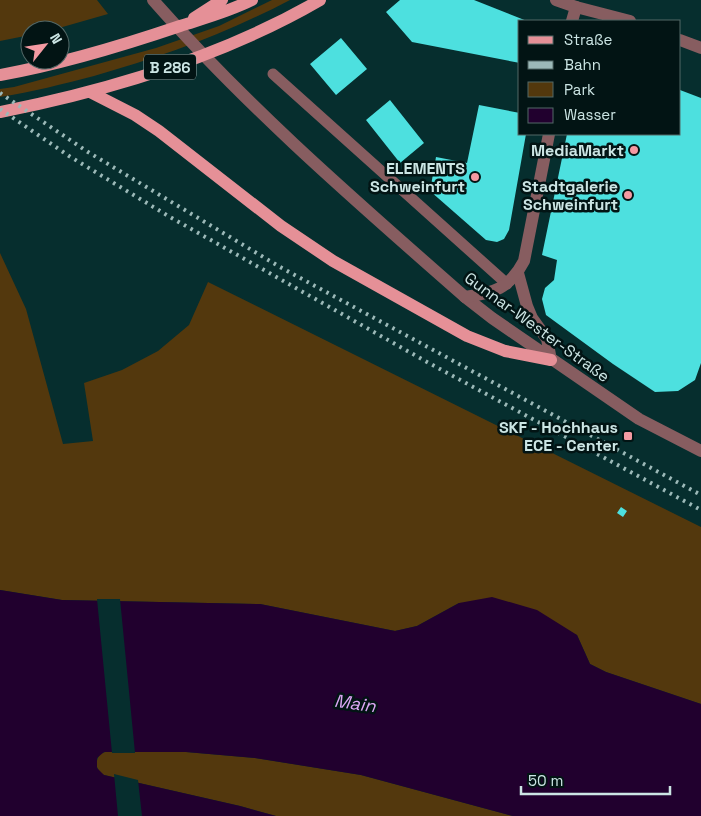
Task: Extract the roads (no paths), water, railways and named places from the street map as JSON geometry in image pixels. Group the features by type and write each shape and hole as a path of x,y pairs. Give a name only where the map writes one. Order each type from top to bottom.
{"main road":[{"path":"183,25 222,0"},
{"name":"B 286","path":"0,75 52,65 122,46 215,16 252,0"},
{"name":"B 286","path":"0,112 90,92 193,60 274,25 320,0"},
{"path":"90,92 135,115 159,131 281,226 333,261 467,336 505,351 551,360"}],"street":[{"name":"Gunnar-Wester-Straße","path":"153,0 195,48 230,83 311,159 465,297 551,360 639,419 701,451"},
{"path":"556,0 626,20"},
{"path":"572,20 576,7"},
{"path":"681,40 701,48"},
{"path":"465,297 488,294 507,284 518,273 524,262 549,135"},
{"path":"518,273 532,318 547,339 551,360"}],"lane":[{"name":"Gunnar-Wester-Straße","path":"272,74 507,284"}],"water":[{"name":"Main","path":"0,590 62,600 260,604 395,631 417,626 459,603 492,597 537,610 577,635 590,664 606,672 701,704 701,816 513,816 361,775 255,758 186,752 104,752 97,758 97,768 104,775 276,816 0,816"}],"railway":[{"path":"0,93 88,152 280,267 701,495"},
{"path":"0,109 69,156 170,217 427,362 701,510"}],"place":[{"name":"MediaMarkt","path":"634,150"},
{"name":"ELEMENTS Schweinfurt","path":"475,177"},
{"name":"Stadtgalerie Schweinfurt","path":"628,195"},
{"name":"SKF - Hochhaus ECE - Center","path":"628,436"}]}
